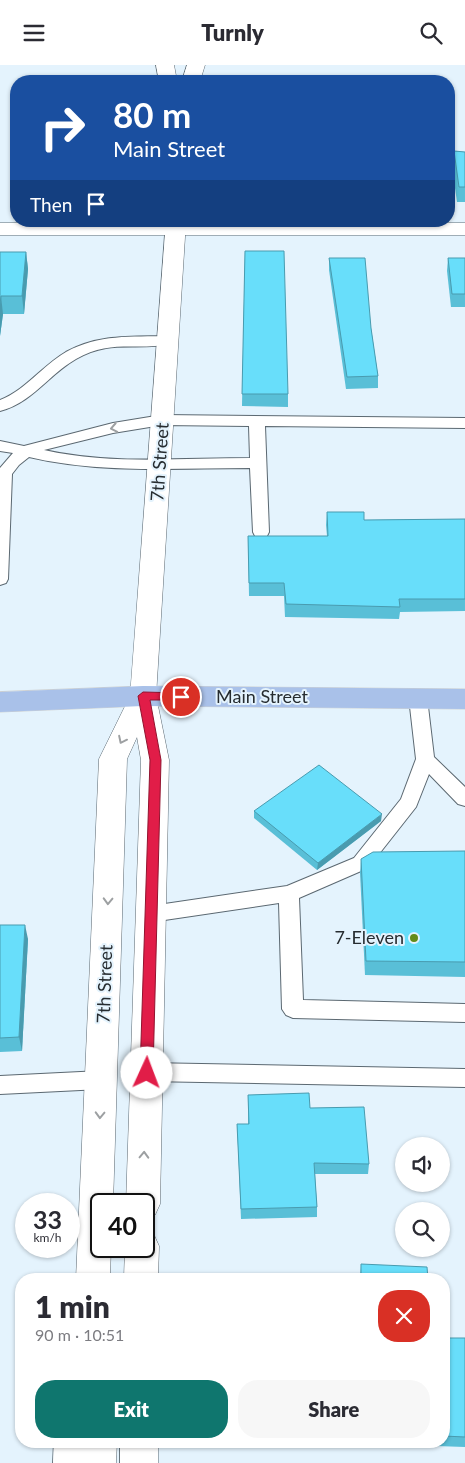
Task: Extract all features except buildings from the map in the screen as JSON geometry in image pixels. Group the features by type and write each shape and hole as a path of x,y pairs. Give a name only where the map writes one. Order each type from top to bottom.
{"main road":[{"name":"Main Street","path":"0,702 143,696 465,699"}],"street":[{"path":"0,229 88,227"},
{"name":"7th Street","path":"143,1193 155,760 143,696 176,227"},
{"path":"320,227 465,229"},
{"name":"7th Street","path":"93,1273 113,759 143,696"},
{"path":"141,1273 142,1258"},
{"path":"72,1463 73,1448"},
{"path":"97,1463 98,1448"},
{"path":"139,1448 139,1463"}],"lane":[{"path":"0,406 19,399 70,356 104,342 168,340"},
{"path":"0,579 4,474 13,461 27,449 113,428 162,420 465,423"},
{"path":"257,421 261,531"},
{"path":"0,446 27,449 57,459 72,461 160,464 258,463"},
{"path":"151,914 289,894 361,863 409,801 426,759 418,698"},
{"path":"426,759 465,799"},
{"path":"289,894 293,1009 465,1013"},
{"path":"147,1073 465,1078"},
{"path":"0,1085 101,1081"}],"place":[{"name":"7-Eleven","path":"414,938"}],"route":[{"path":"147,1073 155,760 143,696 181,697"}]}
